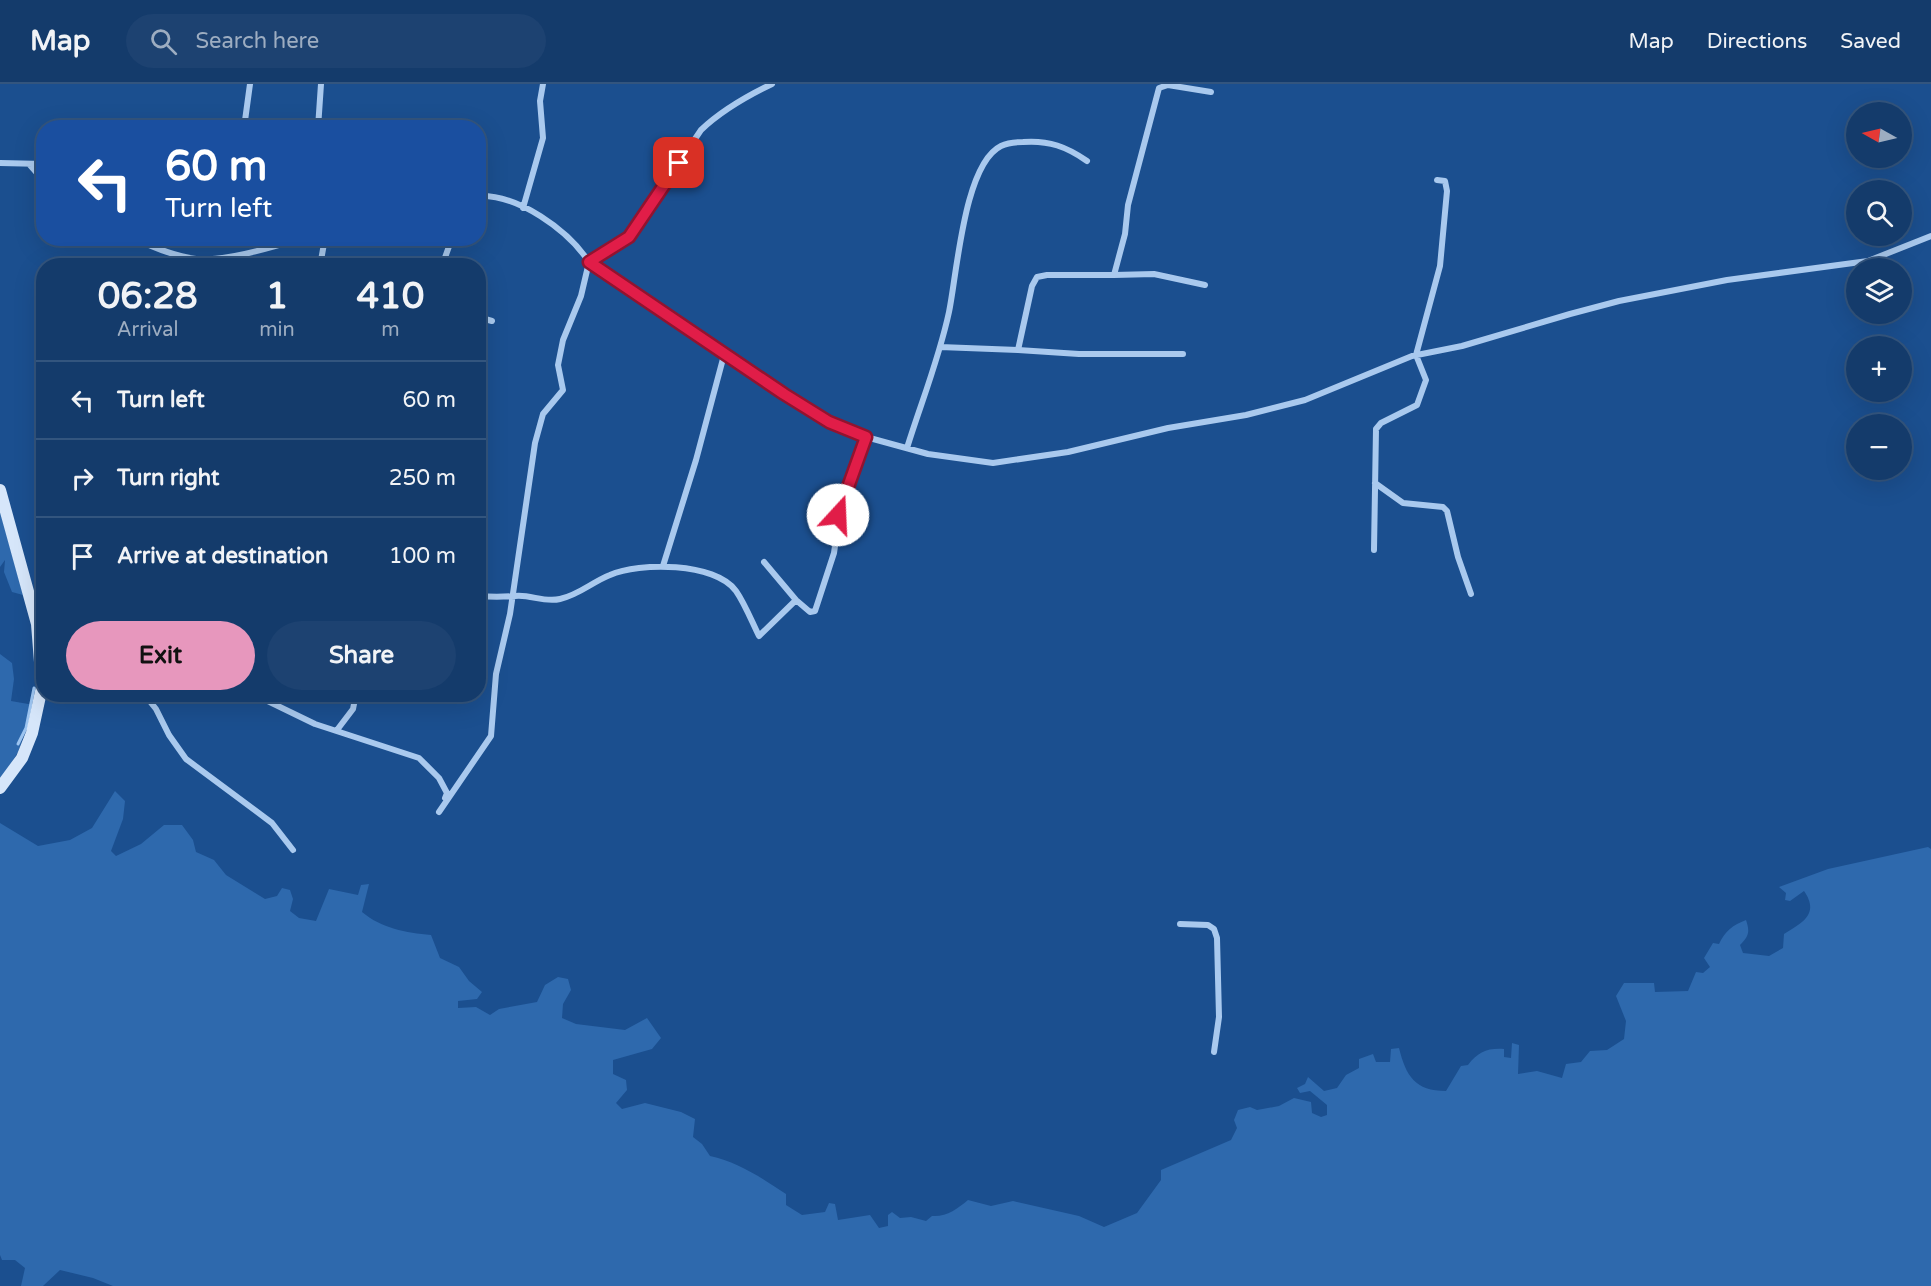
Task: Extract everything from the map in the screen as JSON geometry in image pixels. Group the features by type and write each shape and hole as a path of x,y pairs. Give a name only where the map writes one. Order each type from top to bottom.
{"main road":[{"path":"0,490 36,612"},
{"path":"0,788 22,758 40,702"}],"street":[{"path":"245,120 250,84"},
{"path":"319,120 321,84"},
{"path":"524,208 543,138 540,101 543,84"},
{"path":"267,702 289,714 337,730 361,741 419,758 429,766 447,793 440,813 491,736 496,674 513,596 535,443 543,414 563,390 558,364 563,340 581,296 589,262 629,237 702,130 715,117 749,95 772,84"},
{"path":"1114,275 1125,234 1129,201 1159,88 1168,85 1211,92"},
{"path":"907,448 940,347 970,197 986,160 1000,146 1035,141 1067,147 1087,161"},
{"path":"0,163 36,164"},
{"path":"29,164 36,172"},
{"path":"1374,550 1376,429 1381,423 1417,405 1426,381 1416,355 1440,266 1447,191 1445,181 1437,180"},
{"path":"486,196 530,209 579,247 589,262 724,355 829,422 866,437 950,459 993,463 1068,452 1292,403 1416,355 1472,343 1618,301 1778,272 1820,269 1868,261 1931,236"},
{"path":"151,246 194,258"},
{"path":"205,258 249,252 272,246"},
{"path":"1018,350 1032,286 1037,277 1054,274 1154,274 1205,285"},
{"path":"486,319 492,321"},
{"path":"940,347 1079,354 1183,354"},
{"path":"663,566 696,460 724,355"},
{"path":"764,562 796,600 810,612 814,611 818,606 835,546 830,535 866,437"},
{"path":"1375,483 1403,503 1443,507 1448,511 1458,557 1471,594"},
{"path":"486,596 558,600 579,593 609,575 629,569 663,566 710,575 725,582 735,590 759,636 796,600"},
{"path":"150,702 186,759 272,823 293,850"},
{"path":"337,730 353,709 354,702"},
{"path":"1180,924 1208,925 1214,929 1217,938 1219,1017 1214,1052"}],"shaded area":[{"path":"0,511 23,595 12,592 4,572 5,560 0,567"},
{"path":"0,654 12,663 14,679 11,701 34,705 18,752 0,781"},
{"path":"115,791 125,801 123,819 111,851 116,856 141,844 164,825 182,825 193,840 196,852 214,860 226,875 265,899 277,896 282,888 290,890 293,899 290,911 299,918 316,921 329,889 358,895 361,885 369,884 362,912 369,918 394,929 431,935 440,958 459,967 469,981 482,992 477,999 458,1001 458,1008 476,1007 490,1015 499,1009 537,1002 545,985 558,977 568,979 571,990 563,1004 562,1018 576,1024 625,1030 647,1018 661,1038 652,1049 613,1060 613,1074 626,1080 627,1090 616,1103 622,1109 645,1103 681,1112 695,1119 693,1137 702,1144 710,1156 740,1166 768,1182 786,1194 786,1205 802,1215 825,1212 829,1203 835,1204 838,1220 870,1215 879,1228 888,1226 888,1215 892,1212 900,1218 911,1217 926,1221 932,1216 952,1212 968,1200 991,1206 1013,1201 1079,1216 1104,1227 1137,1213 1161,1180 1161,1170 1231,1140 1237,1128 1234,1120 1238,1110 1250,1107 1257,1110 1279,1106 1294,1098 1311,1102 1312,1113 1321,1117 1327,1115 1327,1105 1310,1091 1300,1093 1297,1088 1305,1084 1308,1077 1324,1091 1337,1088 1346,1075 1359,1068 1359,1059 1373,1054 1376,1062 1390,1062 1391,1049 1399,1048 1405,1067 1419,1085 1435,1090 1446,1091 1461,1066 1468,1065 1483,1052 1504,1049 1504,1057 1511,1058 1512,1043 1519,1045 1518,1074 1537,1071 1562,1078 1566,1064 1581,1062 1590,1051 1607,1050 1624,1039 1626,1021 1616,996 1624,983 1654,983 1655,992 1688,991 1696,972 1703,973 1710,967 1704,958 1713,943 1719,944 1730,929 1746,920 1748,934 1740,945 1743,953 1769,956 1783,948 1784,934 1807,917 1810,906 1804,891 1790,901 1785,900 1786,893 1779,887 1828,869 1928,847 1931,849 1931,1286 113,1286 93,1278 60,1270 43,1286 21,1286 25,1268 15,1260 2,1260 0,1255 0,823 38,846 70,840 92,828"}],"waterway":[{"path":"18,744 26,728 34,688"}],"route":[{"path":"679,163 629,237 589,262 738,365 829,422 866,437 838,515"}]}
